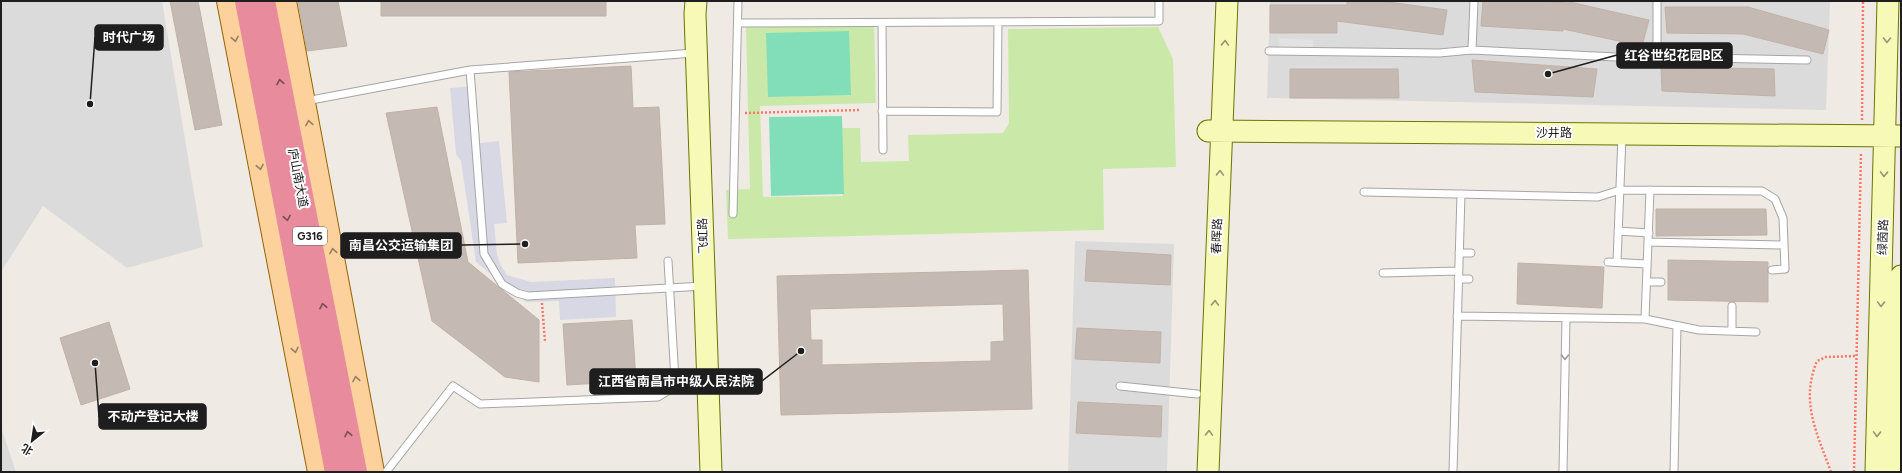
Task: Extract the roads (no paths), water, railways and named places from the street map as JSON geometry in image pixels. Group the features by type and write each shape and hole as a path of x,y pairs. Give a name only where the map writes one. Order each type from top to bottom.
{"highway":[{"name":"庐山南大道","path":"246,1 336,472"},
{"name":"庐山南大道","path":"264,1 295,105 356,472"}],"main road":[{"path":"228,1 319,472"},
{"path":"285,1 295,105 373,472"}],"street":[{"name":"飞虹路","path":"696,1 696,53 711,472"},
{"name":"春晖路","path":"1208,472 1215,131 1212,1"},
{"name":"春晖路","path":"1193,472 1215,131 1227,1"},
{"name":"绿茵路","path":"1876,472 1881,135 1887,63 1888,1"},
{"name":"沙井路","path":"1215,131 1881,135"},
{"path":"1897,472 1901,276"}],"lane":[{"path":"733,214 738,1"},
{"path":"738,23 1159,22 1159,1"},
{"path":"1472,50 1474,1"},
{"path":"1657,1 1657,57"},
{"path":"882,111 998,112 998,22"},
{"path":"882,23 883,150"},
{"path":"1268,51 1439,53 1472,50 1636,58 1657,57 1806,60"},
{"path":"295,105 470,70 696,53"},
{"path":"470,70 484,254 502,284 528,296 704,286"},
{"path":"1617,262 1622,134"},
{"path":"1364,192 1598,197 1620,190 1762,191 1775,199 1783,218 1785,269 1772,270"},
{"path":"1645,319 1650,190"},
{"path":"1453,472 1460,194"},
{"path":"1618,231 1649,233"},
{"path":"1648,242 1784,245"},
{"path":"1459,253 1471,253"},
{"path":"386,472 453,386 480,404 658,397 668,391 675,380 668,261"},
{"path":"1608,262 1647,264"},
{"path":"1383,273 1458,271"},
{"path":"1458,279 1469,279"},
{"path":"1647,282 1661,282"},
{"path":"1732,306 1732,331"},
{"path":"1457,316 1645,319 1699,330 1756,332"},
{"path":"1563,472 1566,318"},
{"path":"1674,472 1677,326"},
{"path":"1120,386 1197,394"}],"place":[{"name":"红谷世纪花园B区","path":"1548,74"},
{"name":"时代广场","path":"90,104"},
{"name":"南昌公交运输集团","path":"525,244"},
{"name":"江西省南昌市中级人民法院","path":"801,351"},
{"name":"不动产登记大楼","path":"95,363"}]}
